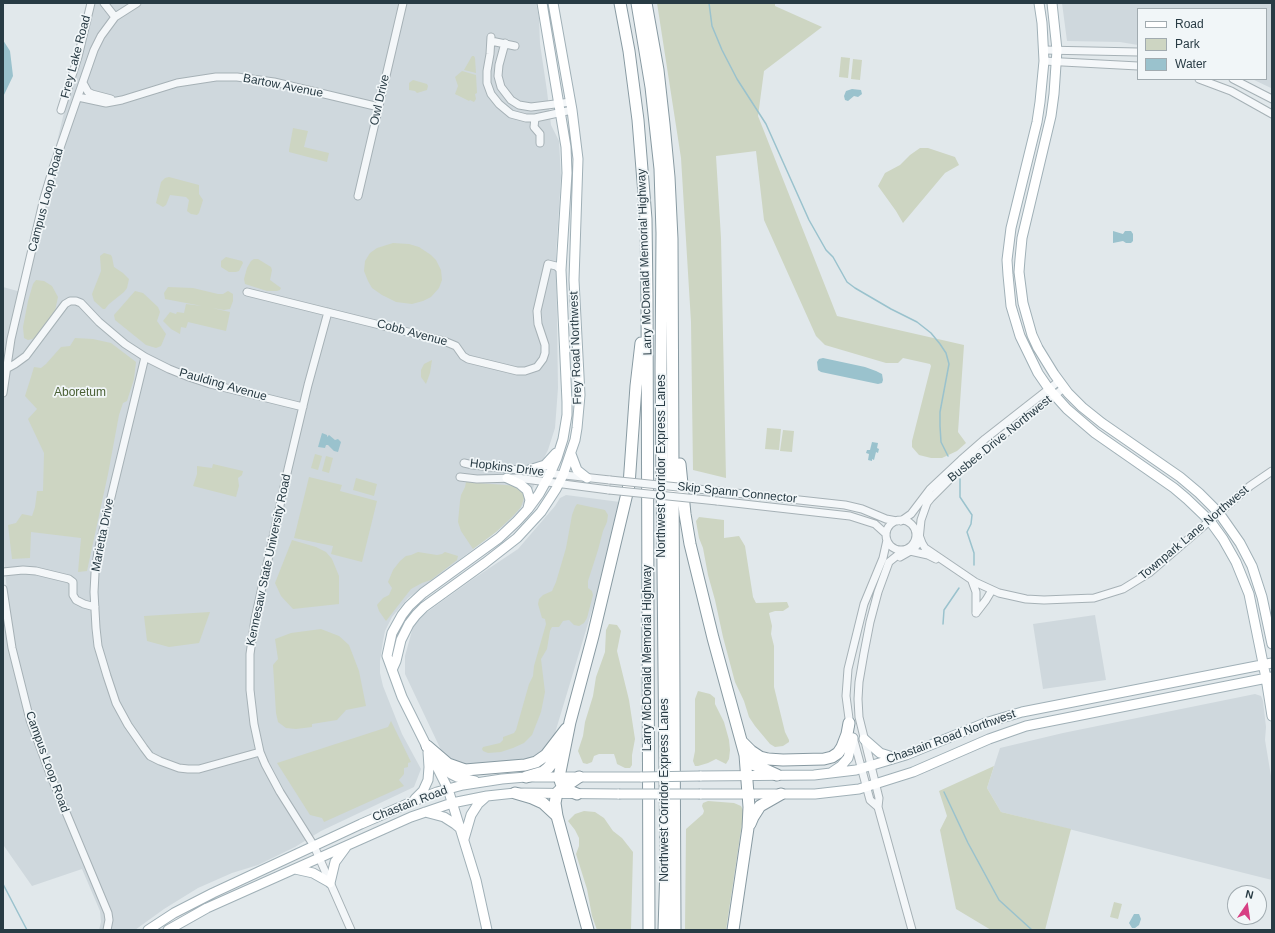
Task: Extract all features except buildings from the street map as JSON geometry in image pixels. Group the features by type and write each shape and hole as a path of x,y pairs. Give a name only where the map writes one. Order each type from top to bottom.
{"highway":[{"name":"Larry McDonald Memorial Highway","path":"620,3 629,51 638,120 646,218 649,930"},
{"name":"Northwest Corridor Express Lanes","path":"637,3 651,87 660,169 662,233 661,368 666,859 664,930"},
{"name":"Larry McDonald Memorial Highway","path":"646,3 659,78 669,177 672,267 676,930"},
{"path":"588,930 557,816 555,803 560,786 570,722 629,485 636,386 647,297"},
{"path":"674,426 690,544 713,638 745,755 749,807 748,828 733,930"},
{"path":"427,746 448,764 465,770 525,765 536,762 546,755 561,738 570,722"},
{"path":"742,742 760,757 768,759 824,759 832,757 838,753 847,734 849,723"},
{"path":"526,777 543,772 554,762 565,747"},
{"path":"745,755 755,764 777,775"},
{"path":"560,786 579,777"},
{"path":"560,786 577,794"},
{"path":"515,793 543,803 557,816"},
{"path":"748,828 752,817 760,806 781,794"}],"main road":[{"name":"Frey Road Northwest","path":"487,930 476,880 448,789 396,686 392,670 387,660 388,647 394,627 405,610 423,594 506,532 528,509 548,478 561,445 566,420 567,402 561,270 567,173 566,147 542,3"},
{"name":"Frey Road Northwest","path":"392,670 404,632 416,615 424,607 517,538 541,512 558,484 571,454 577,428 580,395 574,280 578,159 571,106 553,3"},
{"path":"1039,3 1044,50 1042,92 1037,122 1011,228 1007,260 1011,306 1020,336 1038,373 1052,392 1080,422 1174,488 1210,521 1228,548 1241,573 1268,663 1272,716"},
{"path":"1052,3 1057,50 1051,116 1023,231 1019,272 1027,318 1038,348 1061,384 1092,415 1180,477 1219,513 1240,543 1252,566 1260,590 1272,642"},
{"path":"1011,228 1023,231"},
{"path":"526,471 545,465 554,456 561,445"},
{"path":"571,454 577,470 590,478"},
{"path":"507,478 520,484 527,490 530,500 528,509"},
{"name":"Chastain Road Northwest","path":"746,776 829,774 871,766 896,758 986,723 1022,712 1268,663"},
{"name":"Chastain Road Northwest","path":"748,794 832,793 867,787 913,772 989,739 1026,726 1269,678"},
{"path":"829,774 841,766 848,758 853,738"},
{"path":"864,739 880,753 896,758"},
{"path":"414,800 423,791 428,780 429,767 427,746"},
{"path":"433,758 451,774 465,779 479,781"},
{"path":"579,777 746,776"},
{"name":"Chastain Road","path":"148,930 188,905 414,800 479,781 526,777 560,786"},
{"name":"Chastain Road","path":"168,930 207,908 425,812 452,803 487,796 560,786"},
{"path":"577,794 748,794"},
{"path":"464,839 471,815 478,804 487,796"},
{"path":"425,812 443,817 461,829"},
{"path":"295,869 313,873 330,882 335,862 346,846"}],"street":[{"name":"Frey Lake Road","path":"61,110 78,57 92,3"},
{"name":"Frey Lake Road","path":"104,3 115,17"},
{"name":"Campus Loop Road","path":"3,394 11,339 49,180 99,40 115,17 137,3"},
{"name":"Owl Drive","path":"358,196 403,3"},
{"path":"515,46 491,39 487,76 488,88 492,96 499,104 512,114 526,118 535,118 559,108"},
{"path":"505,43 498,76 501,87 508,97 516,104 527,107 559,108 571,106"},
{"path":"1044,50 1137,52"},
{"path":"1044,61 1137,66"},
{"name":"Bartow Avenue","path":"78,97 106,103 177,83 216,77 237,77 274,82 378,107"},
{"path":"1202,80 1231,91 1272,114"},
{"path":"1235,80 1272,99"},
{"path":"83,83 88,92 117,101"},
{"path":"535,118 534,127 540,134 540,143"},
{"name":"Cobb Avenue","path":"247,292 449,342 456,346 463,356 468,359 517,371 528,371 537,367 546,350 538,324 537,311 548,264 556,266 561,270"},
{"name":"Paulding Avenue","path":"6,369 26,356 64,305 72,300 81,303 110,332 145,357 169,370 195,380 303,407"},
{"name":"Kennesaw State University Road","path":"328,312 308,386 256,613 251,643 249,670 254,724 260,752 270,775 314,846 351,930"},
{"name":"Marietta Drive","path":"145,357 98,551 95,573 95,607 98,646 106,676 116,703 136,737 150,756 170,766 188,769 204,767 260,752"},
{"name":"Busbee Drive Northwest","path":"907,550 917,545 921,520 927,503 931,498 963,466 1061,384"},
{"name":"Busbee Drive Northwest","path":"896,520 920,502 945,474 971,451 1052,392"},
{"name":"Hopkins Drive","path":"464,463 526,471 548,478"},
{"name":"Townpark Lane Northwest","path":"919,535 925,548 972,580 992,590 1026,599 1044,600 1094,598 1123,589 1149,573 1256,482 1272,471"},
{"name":"Skip Spann Connector","path":"548,478 562,475 840,504 862,509 880,517 896,520"},
{"name":"Hopkins Drive","path":"460,477 482,479 548,478"},
{"name":"Skip Spann Connector","path":"548,478 558,484 840,514 855,517 879,526 886,537"},
{"path":"878,807 870,800 861,768 860,758 849,723 846,696 848,669 864,604 885,549 886,537 891,524 896,520 911,525 915,534 912,544 887,569 873,611 859,682 859,717 877,784 879,798 878,807 912,930"},
{"path":"870,522 879,531 885,549"},
{"path":"886,537 894,548 907,550"},
{"name":"Townpark Lane Northwest","path":"907,550 928,555 954,568"},
{"path":"3,572 23,570 36,571 69,579 72,582 73,596 76,600 95,607"},
{"path":"972,580 976,592 975,614 992,590"},
{"name":"Campus Loop Road","path":"3,589 11,643 30,720 50,774 108,913 109,920 107,930"}],"shaded area":[{"path":"95,3 536,3 551,125 559,141 561,177 556,254 558,388 555,428 548,450 533,488 519,511 491,536 408,598 392,617 385,631 380,661 380,673 383,686 402,734 421,769 414,787 321,831 295,847 258,865 232,873 198,888 164,909 135,930 99,930 101,922 100,911 82,869 32,886 3,844 3,614 9,613 3,549 3,287 21,292 73,75 83,52"},
{"path":"1062,3 1272,3 1271,88 1254,80 1267,80 1267,8 1137,8 1137,45 1120,42 1067,41"},
{"path":"566,495 620,502 605,567 555,733 547,747 529,759 464,766 452,763 441,750 405,674 405,656 413,627 423,615 518,549 555,506 560,498"},
{"path":"1095,615 1106,680 1043,689 1033,624"},
{"path":"1255,694 1261,696 1263,701 1266,727 1265,740 1272,782 1272,880 1001,812 987,788 1000,748 1063,733"}],"green space":[{"path":"657,3 775,3 775,6 822,27 764,71 758,116 837,316 964,345 958,432 966,443 957,451 942,458 931,458 919,455 912,447 912,441 931,366 930,364 903,358 898,363 886,363 825,345 816,336 764,220 756,151 716,156 721,238 726,478 693,470 691,322 681,158"},
{"path":"472,56 475,58 476,73 464,70"},
{"path":"841,57 850,58 848,78 839,77"},
{"path":"853,59 862,60 860,80 851,79"},
{"path":"462,71 476,75 477,93 475,94 476,99 474,102 455,94 458,86 455,77"},
{"path":"413,80 427,84 427,90 417,93 409,90 409,83"},
{"path":"293,128 308,131 304,147 329,153 327,162 289,152"},
{"path":"920,148 928,148 955,157 959,165 945,173 903,223 878,186 885,173 900,165"},
{"path":"169,177 199,185 199,194 203,200 197,215 191,214 187,211 189,200 186,197 170,195 166,205 163,207 156,203 161,182 165,178"},
{"path":"393,243 409,244 419,247 436,260 441,270 442,280 439,288 431,297 412,304 396,302 372,288 364,271 365,261 370,253 377,248"},
{"path":"104,253 111,255 114,267 129,279 127,288 124,292 105,309 103,309 94,301 92,294 101,271 100,256"},
{"path":"226,257 242,261 243,263 239,271 229,272 221,267 221,261"},
{"path":"254,259 258,259 271,267 272,270 270,280 281,288 280,290 267,291 245,284 244,279 247,268"},
{"path":"36,280 44,281 52,286 58,297 55,311 37,335 33,339 28,340 24,338 23,327 28,301 33,284"},
{"path":"168,287 193,288 218,294 223,294 228,291 233,294 233,301 230,309 224,310 212,308 230,312 226,331 188,322 186,328 181,327 180,334 171,329 163,321 170,312 176,314 177,312 184,313 186,304 202,306 165,299 164,293"},
{"path":"135,291 143,293 158,307 160,312 157,321 166,334 161,346 156,348 146,345 115,320 114,315"},
{"name":"Aboretum","path":"75,338 93,339 111,343 136,362 134,379 127,401 123,403 119,415 87,571 78,572 81,538 31,532 30,558 12,559 8,525 16,523 22,514 32,516 37,491 43,491 44,453 28,419 37,409 25,396 34,367 41,368 61,347 70,346"},
{"path":"432,360 430,373 426,384 421,377 421,370 424,364"},
{"path":"767,428 781,429 779,450 765,449"},
{"path":"783,430 794,431 792,452 780,451"},
{"path":"315,454 322,456 318,470 311,468"},
{"path":"326,456 333,458 329,473 322,471"},
{"path":"213,464 243,471 242,475 238,478 239,486 236,497 193,486 197,474 197,466 212,468"},
{"path":"309,477 342,485 340,491 377,501 362,562 331,554 333,546 294,538"},
{"path":"356,478 377,484 374,496 353,490"},
{"path":"466,482 518,486 522,491 524,498 521,507 513,516 496,532 473,549 461,531 458,522 461,495"},
{"path":"577,504 605,510 608,515 588,581 588,588 592,591 593,595 587,618 584,623 579,626 574,625 569,620 563,621 559,627 552,627 550,631 547,649 541,659 545,692 541,712 532,735 524,743 513,748 501,752 488,753 483,751 483,747 500,743 503,740 503,737 514,733 516,730 529,684 533,676 534,666 546,624 545,619 542,618 538,604 539,599 543,595 552,591 556,582 566,548 572,515"},
{"path":"699,517 724,520 724,538 739,536 745,546 753,597 756,603 787,602 789,607 783,611 769,613 774,646 774,687 785,732 789,740 789,742 783,746 775,747 770,744 755,726 749,717 744,701 735,682 708,575 703,548 699,538 696,521"},
{"path":"292,540 316,547 326,552 332,559 339,576 339,604 293,609 281,596 275,583"},
{"path":"418,552 437,555 445,552 458,556 457,560 431,580 411,589 386,621 377,605 383,598 389,595 392,588 388,582 393,570 406,556"},
{"path":"210,612 199,643 169,647 147,641 144,616"},
{"path":"609,624 617,625 621,631 617,651 629,700 635,739 632,765 630,768 625,768 617,764 614,754 599,754 594,756 592,762 587,764 583,763 578,751 593,696 596,677 605,652 606,630"},
{"path":"321,629 339,636 349,645 359,671 366,706 346,710 337,720 312,724 312,727 296,729 286,728 278,722 276,713 273,665 278,659 275,639 291,633"},
{"path":"698,691 710,694 715,698 715,704 724,722 729,740 729,759 726,764 716,759 708,763 695,766 693,761 695,751 695,699"},
{"path":"391,721 411,762 408,763 408,767 404,768 404,774 399,780 404,786 324,822 322,818 310,815 277,763 388,727"},
{"path":"994,766 987,788 1001,812 1071,829 1045,930 991,930 956,909 940,830 947,816 939,791"},
{"path":"708,801 734,803 741,806 743,810 726,930 685,930 686,829 703,814 703,803"},
{"path":"584,811 595,812 604,818 613,831 622,838 633,852 631,930 597,930 592,916 587,889 576,854 579,846 579,838 568,821 575,814"},
{"path":"1114,902 1122,904 1118,919 1110,917"}],"water":[{"path":"3,40 10,51 13,76 3,97"},
{"path":"852,89 861,90 862,94 858,97 854,96 848,101 845,100 844,96 846,91"},
{"path":"1113,231 1123,234 1125,231 1131,231 1133,234 1133,241 1131,243 1126,243 1123,241 1113,243"},
{"path":"823,358 865,367 876,371 882,374 882,383 878,384 821,372 818,370 817,362 819,359"},
{"path":"322,433 327,435 327,437 329,435 335,440 338,439 341,442 338,452 334,451 328,445 326,445 325,448 318,447"},
{"path":"872,442 878,443 877,448 879,449 878,453 876,452 874,460 872,459 872,461 868,460 869,454 866,453 867,450 870,450"},
{"path":"1134,914 1139,914 1141,919 1139,925 1132,928 1129,923"}],"waterway":[{"path":"709,3 712,26 722,50 737,79 766,124 809,220 847,282 891,309 917,322 931,333 946,353 949,364 940,412 940,426 941,442 948,456"},
{"path":"960,479 960,497 972,515 971,524 967,532 974,553 974,565"},
{"path":"943,624 944,610 959,588"},
{"path":"944,792 968,843 999,900 1032,930"},
{"path":"3,884 27,930"}]}
